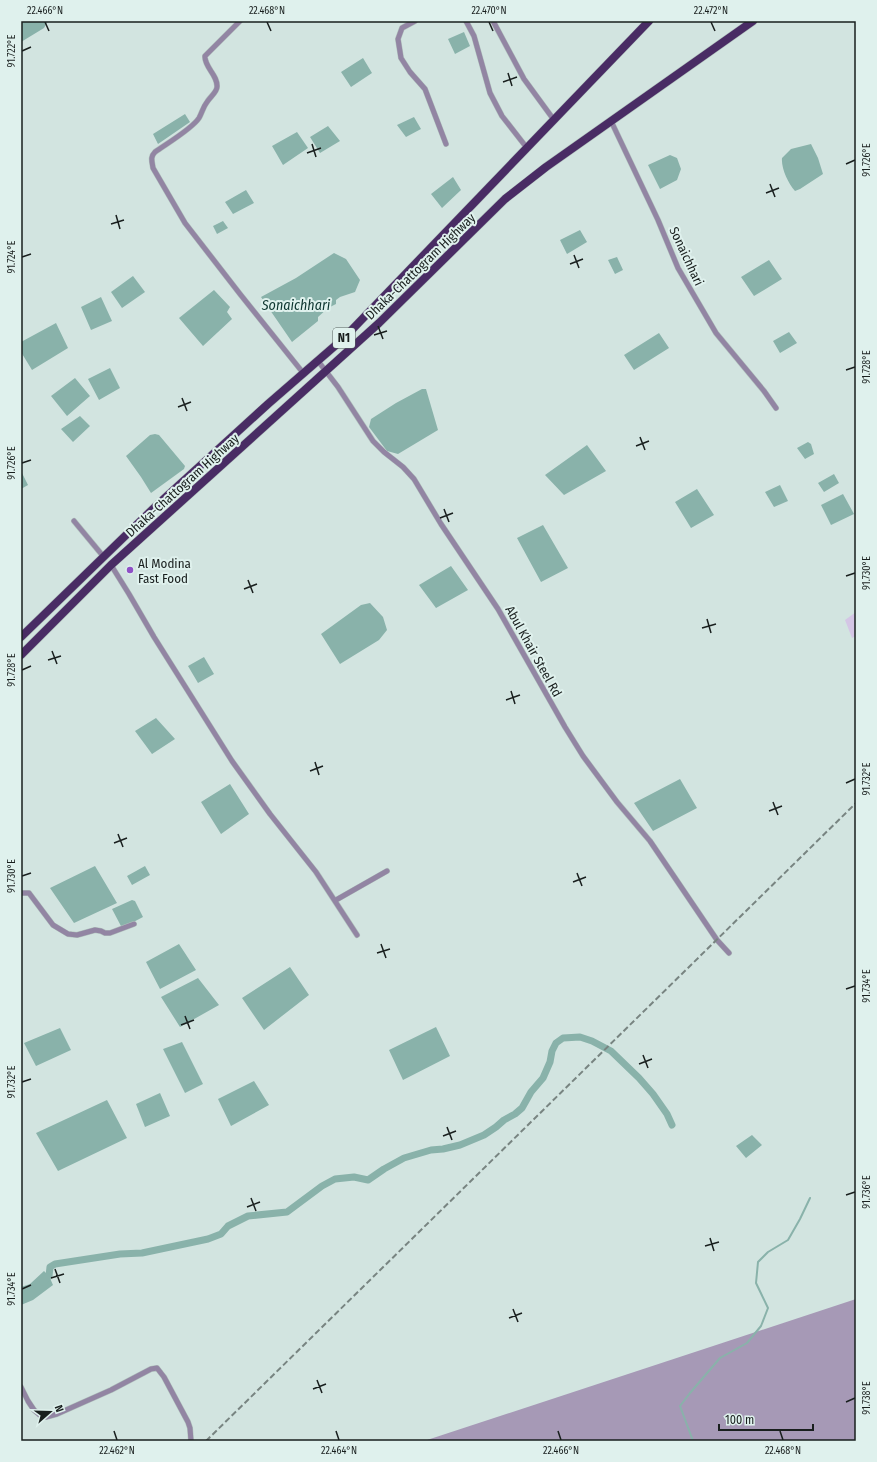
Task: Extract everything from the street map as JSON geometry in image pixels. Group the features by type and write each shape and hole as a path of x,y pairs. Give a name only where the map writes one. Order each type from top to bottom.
{"highway":[{"name":"Dhaka-Chattogram Highway","path":"21,637 103,556 268,404 344,338 649,21"},
{"name":"Dhaka-Chattogram Highway","path":"21,654 111,565 389,313 505,199 546,167 753,21"},
{"path":"378,303 389,313"}],"street":[{"path":"240,21 205,56 205,62 216,81 217,87 215,92 205,103 199,118 192,125 152,155 153,168 185,223 304,374"},
{"path":"414,21 402,28 398,39 401,58 410,72 425,88 446,144"},
{"path":"466,21 474,36 490,93 502,116 527,148"},
{"path":"493,21 524,79 554,120"},
{"name":"Sonaichhari","path":"611,121 658,220 678,268 716,334 764,391 776,408"},
{"name":"Abul Khair Steel Rd","path":"318,361 326,370 374,441 384,452 403,466 414,479 441,524 498,609 583,756 617,802 650,841 717,940 729,953"},
{"path":"74,521 103,556"},
{"path":"111,565 130,594 154,637 232,761 270,814 316,872 336,900 357,935"},
{"path":"336,900 387,871"},
{"path":"21,893 29,893 53,925 68,934 77,935 95,930 110,933 134,924"},
{"path":"21,1387 34,1410 41,1416 46,1417 57,1414 111,1390 151,1369 156,1368 164,1377 188,1422 191,1441"}],"shaded area":[{"path":"856,612 856,636 852,638 845,620"},
{"path":"856,1299 856,1441 424,1441"}],"water":[{"path":"21,21 48,21 44,28 21,42"},
{"path":"464,32 470,46 455,54 448,39"},
{"path":"363,58 372,73 351,87 341,72"},
{"path":"185,114 190,122 158,144 153,134"},
{"path":"414,117 421,129 406,137 397,125"},
{"path":"328,126 340,141 320,153 310,137"},
{"path":"297,132 308,148 283,165 272,146"},
{"path":"811,144 818,158 823,174 795,191 786,175 782,158 791,149"},
{"path":"670,155 677,158 681,169 677,180 660,189 648,165"},
{"path":"453,177 461,190 442,208 431,194"},
{"path":"246,190 254,203 233,214 225,202"},
{"path":"223,221 228,228 217,234 213,226"},
{"path":"580,230 587,242 567,254 560,240"},
{"name":"Sonaichhari","path":"334,253 346,259 360,280 355,292 340,297 336,300 336,304 328,308 318,317 318,321 292,342 261,297 296,278"},
{"path":"617,257 623,270 615,274 608,260"},
{"path":"769,260 782,279 754,296 741,277"},
{"path":"133,276 145,292 122,308 111,292"},
{"path":"214,290 230,307 227,312 232,319 203,346 179,318"},
{"path":"101,297 112,321 91,330 81,307"},
{"path":"56,323 68,348 32,370 21,352 21,342"},
{"path":"789,332 797,343 780,353 773,341"},
{"path":"659,333 669,348 634,370 624,355"},
{"path":"110,368 120,388 99,400 88,379"},
{"path":"75,378 90,396 67,416 51,396"},
{"path":"422,389 426,389 438,430 398,454 387,451 369,427 371,419"},
{"path":"80,416 90,426 73,442 61,429"},
{"path":"150,435 159,435 185,466 184,469 151,493 126,456"},
{"path":"808,442 811,444 814,454 805,459 797,448"},
{"path":"587,445 606,471 564,495 545,475"},
{"path":"21,471 28,485 21,489"},
{"path":"834,474 839,483 824,492 818,483"},
{"path":"780,485 788,501 774,507 765,492"},
{"path":"697,489 714,515 691,528 675,502"},
{"path":"843,494 854,514 831,525 821,505"},
{"path":"543,525 568,568 541,582 517,538"},
{"path":"451,566 468,590 436,608 419,585"},
{"path":"370,603 383,617 387,630 379,640 340,664 321,634 361,605"},
{"path":"204,657 214,674 198,683 188,666"},
{"path":"156,718 175,739 152,754 135,731"},
{"path":"680,779 697,808 653,831 634,803"},
{"path":"230,784 249,814 221,834 201,802"},
{"path":"95,866 117,903 74,923 50,888"},
{"path":"145,866 150,875 132,885 127,876"},
{"path":"132,900 135,901 143,917 122,928 112,909"},
{"path":"179,944 196,970 160,989 146,962"},
{"path":"290,967 309,995 264,1030 242,998"},
{"path":"198,978 219,1005 180,1027 161,997"},
{"path":"436,1027 450,1056 403,1080 389,1050"},
{"path":"60,1028 71,1050 36,1066 24,1043"},
{"path":"182,1042 203,1084 185,1093 163,1049"},
{"path":"254,1081 269,1105 231,1126 218,1099"},
{"path":"160,1093 170,1116 145,1127 136,1104"},
{"path":"107,1100 127,1138 58,1171 36,1133"},
{"path":"752,1135 762,1145 746,1158 736,1146"},
{"path":"44,1271 49,1276 53,1285 33,1300 21,1305 21,1287 30,1284"}],"waterway":[{"path":"43,1282 49,1276 50,1267 55,1264 120,1254 142,1253 208,1239 221,1234 228,1226 248,1216 287,1212 322,1186 335,1179 354,1177 368,1180 404,1158 431,1150 460,1145 484,1135 522,1108 531,1092 543,1078 556,1043 563,1038 580,1037 592,1041 611,1051 653,1094 667,1114 672,1125"},
{"path":"693,1441 680,1406 720,1358 747,1343 761,1326 768,1308 756,1283 758,1262 768,1252 788,1240 810,1198"}],"railway":[{"path":"206,1441 856,803"}],"place":[{"name":"Al Modina Fast Food","path":"130,570"}]}
